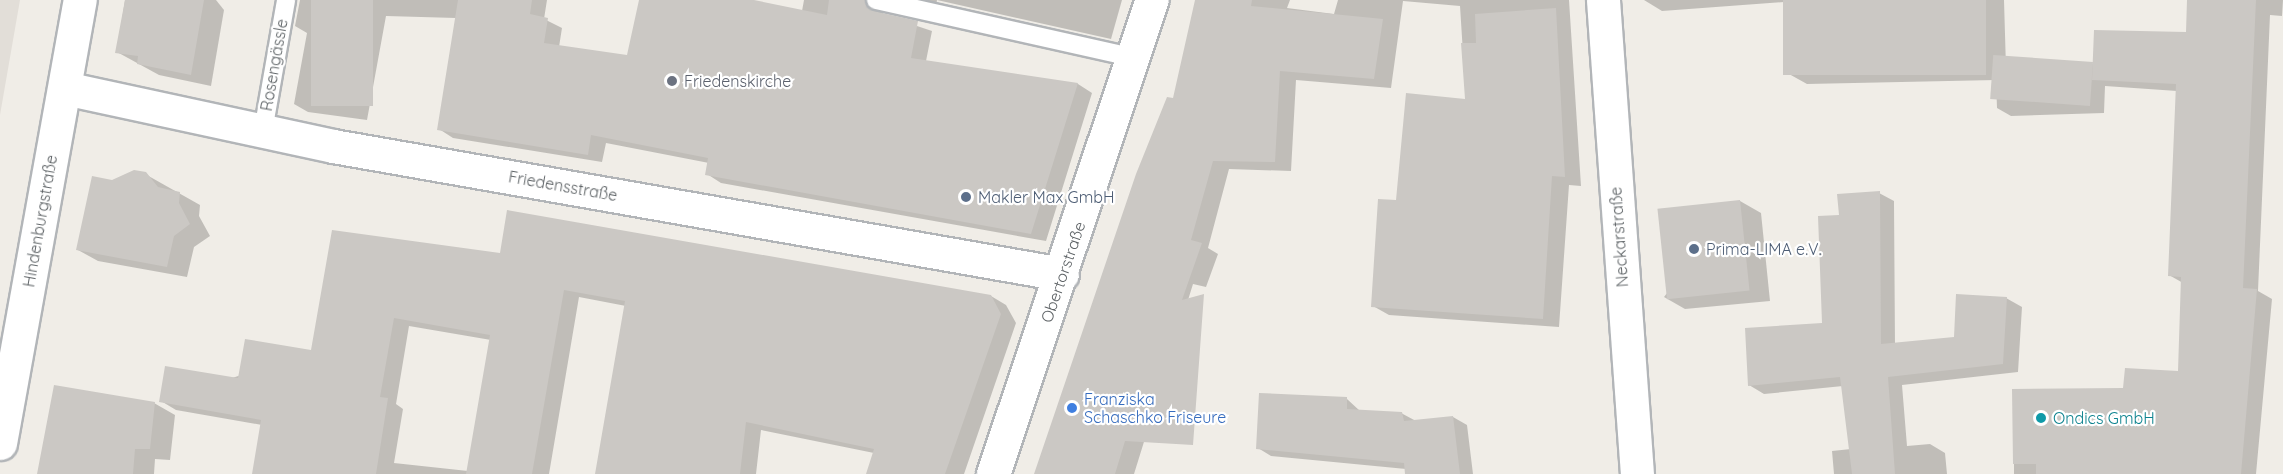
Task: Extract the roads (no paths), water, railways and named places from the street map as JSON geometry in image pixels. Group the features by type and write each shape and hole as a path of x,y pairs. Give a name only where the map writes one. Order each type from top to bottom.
{"street":[{"name":"Hindenburgstraße","path":"0,443 80,0"},
{"name":"Obertorstraße","path":"993,474 1135,58 1152,0"},
{"name":"Neckarstraße","path":"1603,0 1637,474"},
{"name":"Friedensstraße","path":"65,88 263,131 1062,274"}],"lane":[{"name":"Rosengässle","path":"263,131 286,0"},
{"path":"876,0 1135,58"}],"place":[{"name":"Friedenskirche","path":"672,81"},
{"name":"Makler Max GmbH","path":"966,197"},
{"name":"Prima-LIMA e.V.","path":"1694,249"},
{"name":"Franziska Schaschko Friseure","path":"1072,408"},
{"name":"Ondics GmbH","path":"2041,418"}]}
